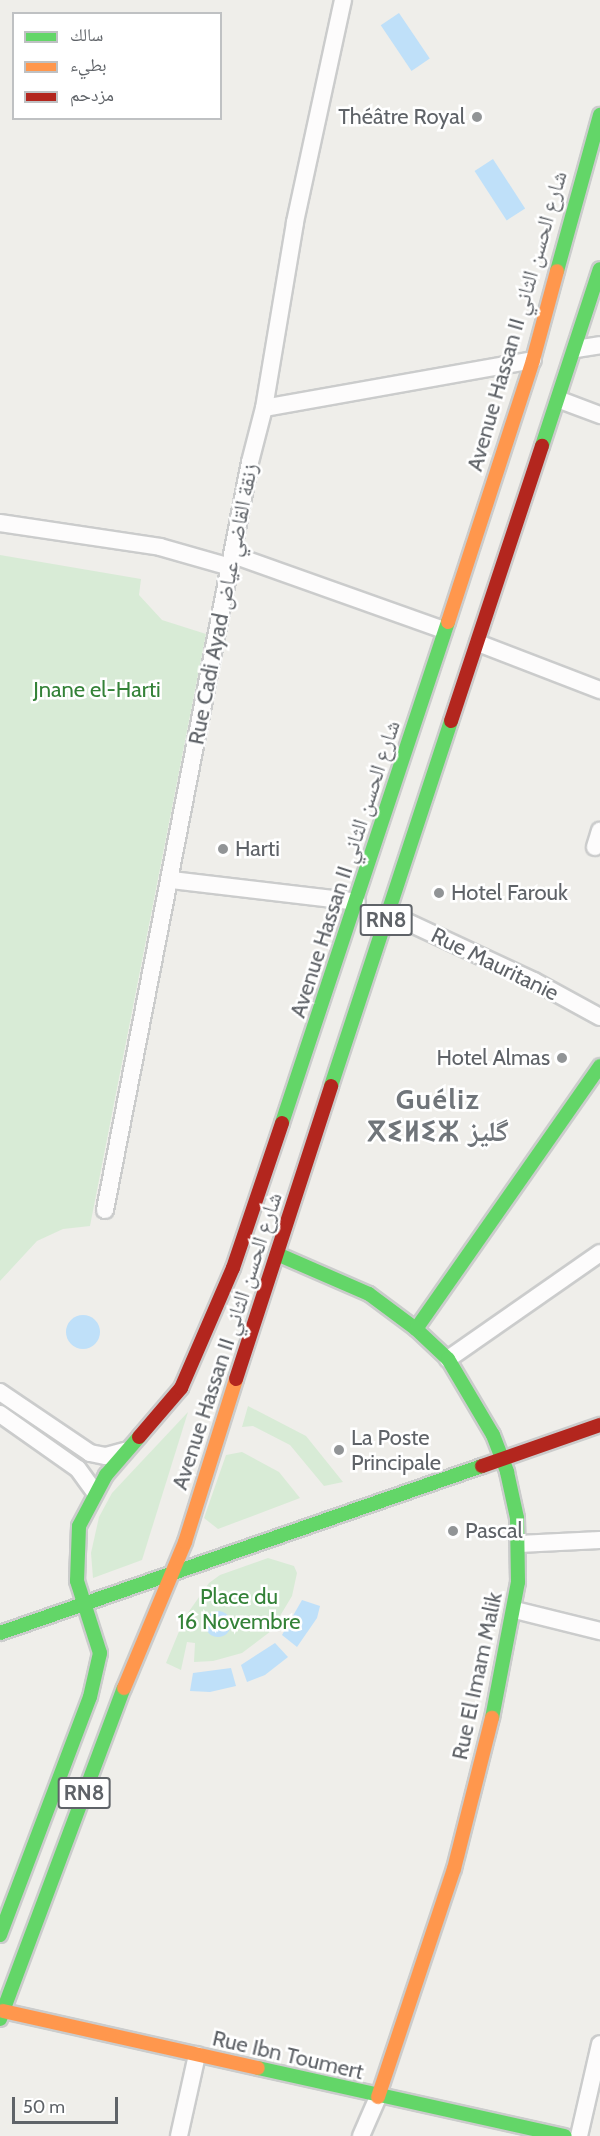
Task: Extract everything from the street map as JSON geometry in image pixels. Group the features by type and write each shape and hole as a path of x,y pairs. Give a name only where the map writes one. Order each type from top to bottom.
{"main road":[{"name":"Avenue Hassan II شارع الحسن الثاني","path":"83,1604 75,1542 86,1507 95,1492 180,1388 216,1309 269,1169 533,360 600,115"},
{"name":"Avenue Hassan II شارع الحسن الثاني","path":"173,1570 388,914 560,400 600,269"},
{"path":"416,1329 600,1066"},
{"name":"Rue El Imam Malik","path":"277,1254 369,1294 416,1329 448,1359 493,1435 513,1491 519,1544 515,1610 454,1869 378,2097"},
{"path":"0,1633 173,1570 218,1558 600,1425"},
{"name":"RN8","path":"2,2015 108,1727 173,1570"},
{"name":"RN8","path":"1,1928 96,1676 100,1653 83,1604"},
{"name":"Rue Ibn Toumert","path":"2,2015 197,2055 378,2097 565,2136"}],"street":[{"name":"Rue Cadi Ayad زنقة القاضي عياض","path":"105,1210 264,408 295,222 343,0"},
{"path":"576,349 600,345"},
{"path":"264,408 533,360"},
{"path":"560,400 600,415"},
{"path":"0,522 160,547 232,561 444,630"},
{"path":"478,643 600,690"},
{"path":"171,880 357,902"},
{"name":"Rue Mauritanie","path":"388,914 534,981 600,1017"},
{"path":"448,1359 600,1253"},
{"path":"0,1392 90,1453 106,1456 129,1449"},
{"path":"0,1414 78,1469 95,1492"},
{"path":"519,1544 600,1540"},
{"path":"515,1610 600,1631"},
{"path":"579,2136 600,2044"},
{"path":"179,2136 197,2055"},
{"path":"361,2136 378,2097"}],"green space":[{"name":"Jnane el-Harti","path":"0,555 141,579 139,595 162,620 206,634 90,1226 63,1229 37,1241 0,1281"},
{"path":"248,1406 306,1436 343,1482 324,1486 290,1445 253,1426 242,1427"},
{"name":"Place du 16 Novembre","path":"188,1412 142,1560 93,1578 91,1553 99,1517 112,1493"},
{"name":"Place du 16 Novembre","path":"242,1452 279,1472 300,1498 218,1529 204,1518 226,1455"},
{"name":"Place du 16 Novembre","path":"268,1558 294,1566 297,1573 292,1596 271,1631 242,1653 213,1661 194,1662 195,1643 187,1642 181,1670 166,1663 185,1617 209,1583 220,1575"}],"water":[{"path":"399,13 430,59 412,71 381,25"},
{"path":"493,159 525,208 507,220 475,171"},
{"path":"83,1315 95,1320 100,1332 95,1344 83,1349 71,1344 66,1332 71,1320"},
{"name":"Place du 16 Novembre","path":"302,1600 320,1606 317,1618 297,1647 282,1635"},
{"path":"218,1611 227,1615 231,1624 227,1633 218,1637 209,1633 205,1624 209,1615"},
{"name":"Place du 16 Novembre","path":"275,1643 288,1657 265,1675 247,1682 241,1665"},
{"name":"Place du 16 Novembre","path":"231,1668 236,1686 210,1692 190,1691 193,1673"}],"traffic: fast":[{"path":"557,271 600,115"},
{"path":"542,446 600,269"},
{"path":"282,1123 448,622"},
{"path":"331,1086 451,721"},
{"path":"416,1329 600,1066"},
{"path":"277,1254 369,1294 416,1329 448,1359 493,1435 507,1472 517,1518 518,1582 492,1718"},
{"path":"0,1935 90,1697 100,1653 77,1581 79,1526 106,1475 139,1437"},
{"path":"0,1633 482,1466"},
{"path":"0,2019 124,1688"},
{"path":"258,2068 565,2136"}],"traffic: slow":[{"path":"448,622 533,360 557,271"},
{"path":"124,1688 185,1542 236,1379"},
{"path":"378,2097 454,1869 492,1718"},
{"path":"3,2011 258,2068"}],"traffic: jam":[{"path":"451,721 542,446"},
{"path":"236,1379 331,1086"},
{"path":"139,1437 181,1388 233,1268 282,1123"},
{"path":"482,1466 600,1425"}],"place":[{"name":"Théâtre Royal","path":"477,117"},
{"name":"Harti","path":"223,849"},
{"name":"Hotel Farouk","path":"439,893"},
{"name":"Hotel Almas","path":"562,1058"},
{"name":"La Poste Principale","path":"339,1450"},
{"name":"Pascal","path":"453,1531"}],"district":[{"name":"Guéliz ⴳⵉⵍⵉⵣ گليز","path":"438,1115"}]}
